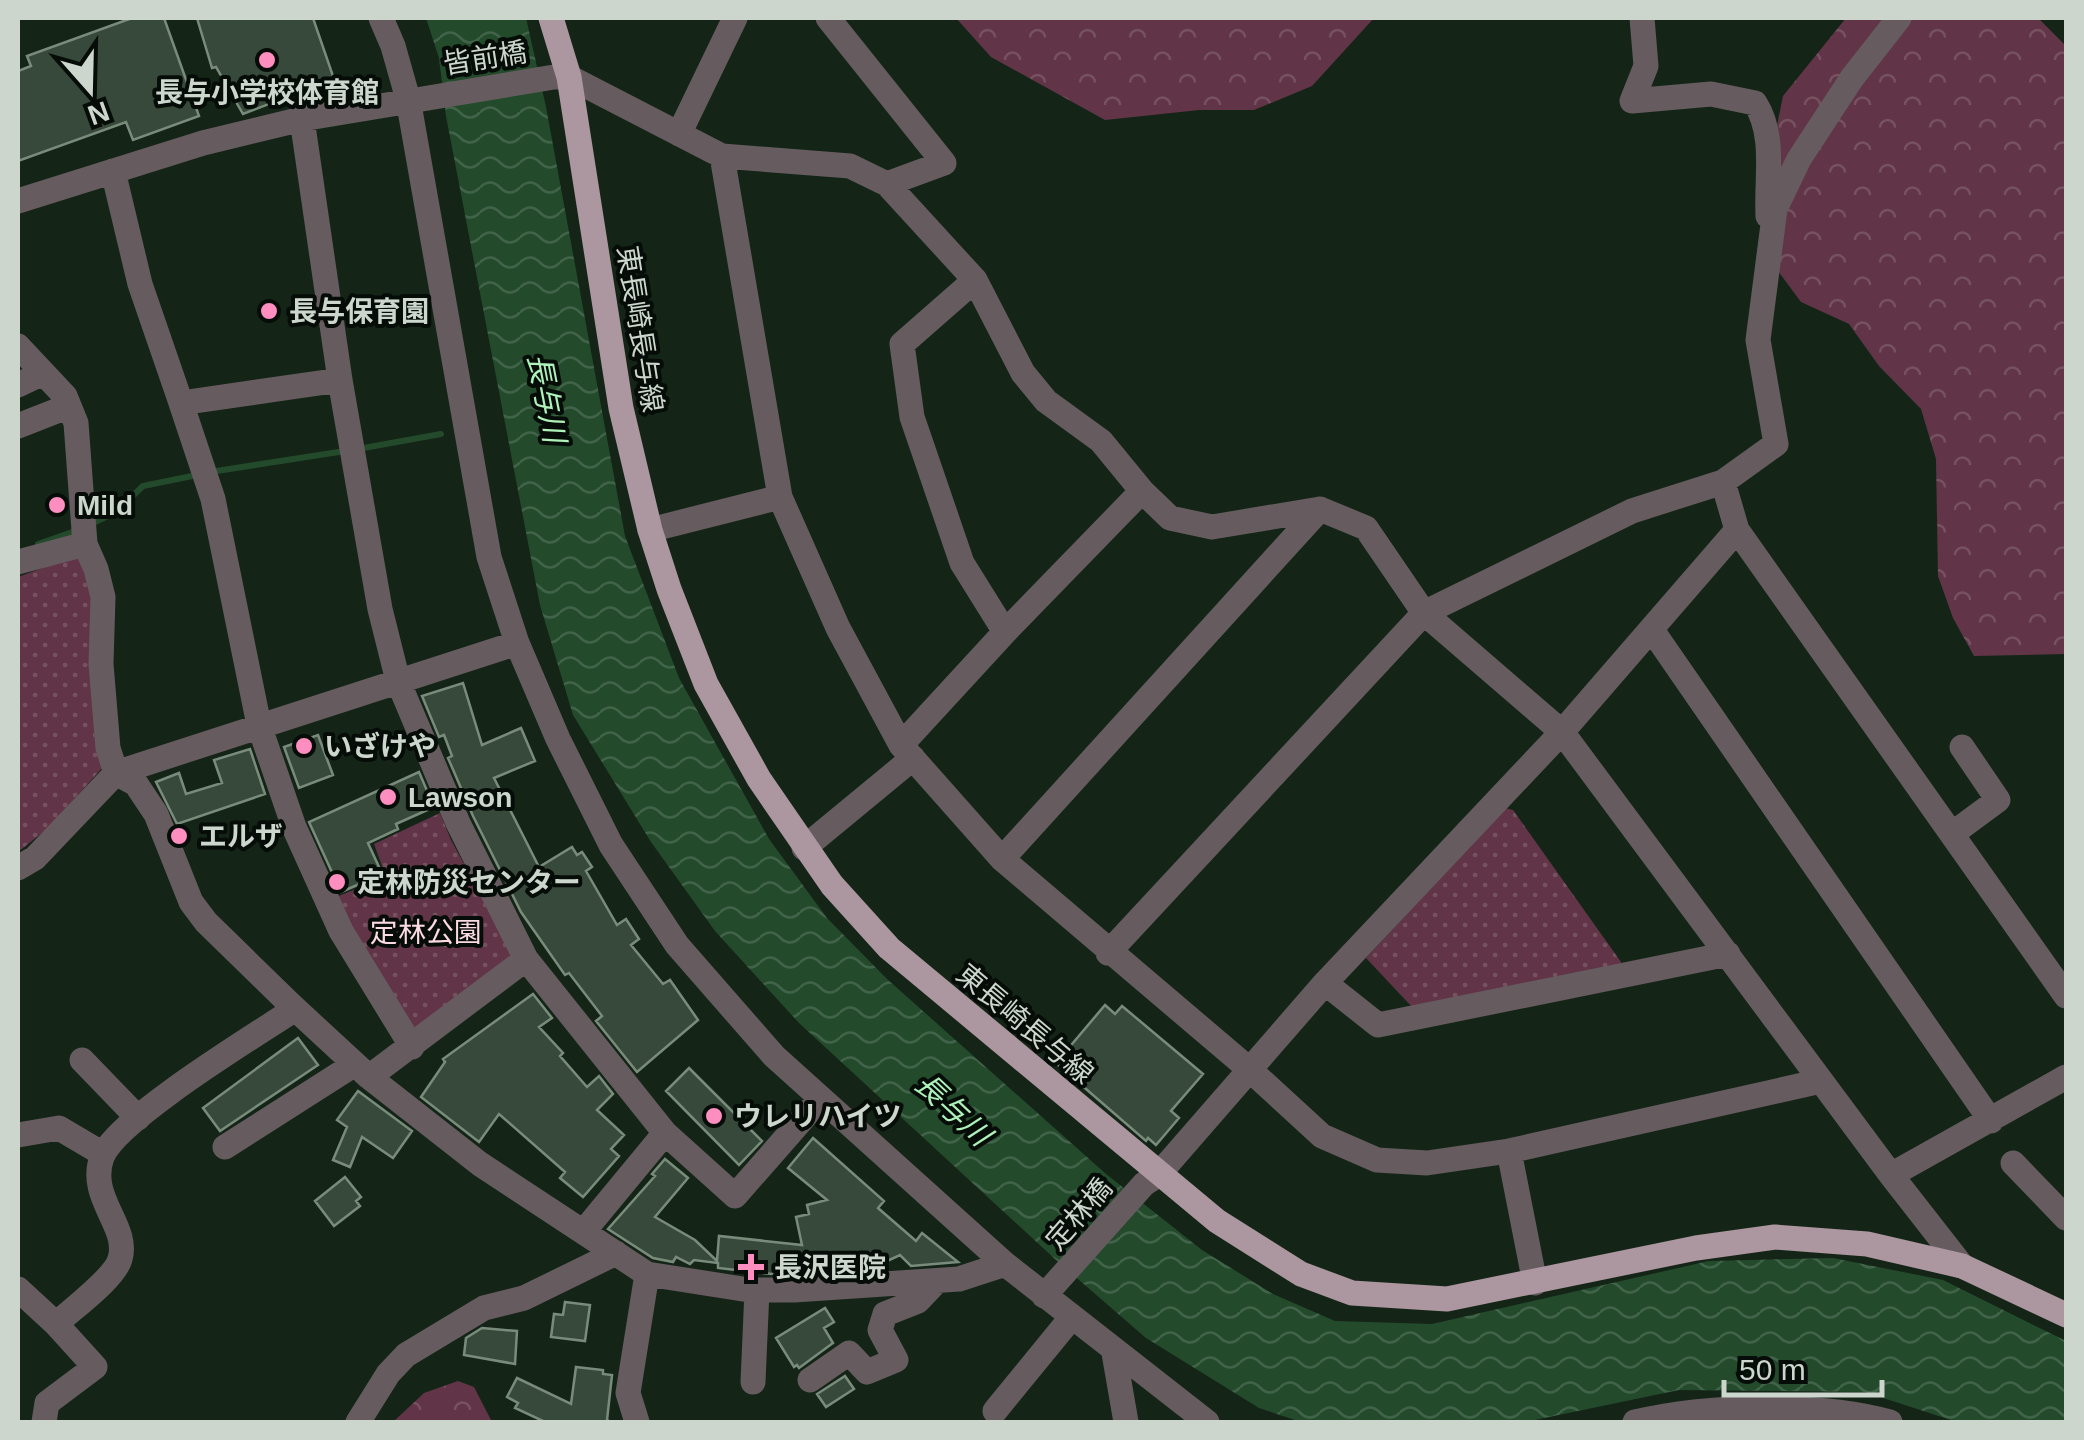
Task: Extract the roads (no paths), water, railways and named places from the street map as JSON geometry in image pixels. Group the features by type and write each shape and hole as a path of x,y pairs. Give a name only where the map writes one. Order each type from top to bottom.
{"main road":[{"name":"東長崎長与線","path":"551,18 621,408 650,530 706,684 759,779 832,885 889,948 1151,1179 1302,1274 1352,1293 1447,1299 1696,1248 1776,1237 1867,1244 1962,1266 2066,1314"}],"street":[{"path":"381,18 417,98 489,556 517,642 558,739 610,845 677,945 774,1056 1005,1264 1051,1290 1071,1318 1206,1422"},
{"path":"678,134 735,18"},
{"path":"828,18 944,163 888,184"},
{"path":"1642,18 1646,66 1632,100 1711,94 1755,103 1765,118 1770,256"},
{"path":"1108,953 1424,613 1632,511 1723,482 1776,444 1758,340 1775,209 1798,159 1852,78 1899,18"},
{"path":"562,77 722,156 850,166 888,184 975,280 1023,373 1046,401 1101,442 1170,518 1212,526 1320,509 1366,528 1424,613 1562,732 1962,1266"},
{"name":"皆前橋","path":"18,200 203,143 302,118 562,77"},
{"path":"302,118 340,380 380,609 398,681 458,823 526,958 665,1133 736,1196 820,1099"},
{"path":"722,156 780,497 838,628 907,751 1002,860 1249,1069 1322,1136 1377,1160 1428,1163 1509,1151 1821,1081"},
{"path":"113,171 140,284 204,472 260,725 294,827 341,931 412,1048"},
{"path":"975,280 902,344 912,417 962,562 1004,632"},
{"path":"18,346 65,396 76,423 84,532 102,597 101,664 108,748 116,772 136,784 156,814 191,902 206,922 295,1009 362,1070 480,1164 647,1274 757,1290 959,1279 1005,1264"},
{"path":"18,385 43,373"},
{"path":"181,403 340,380"},
{"path":"18,426 69,406"},
{"path":"1723,482 1737,530 2066,996"},
{"path":"804,848 907,751 1004,632 1142,491"},
{"path":"650,530 780,497"},
{"path":"1002,860 1320,509"},
{"name":"定林橋","path":"1051,1290 1326,983 1562,732 1737,530"},
{"path":"18,562 84,532"},
{"path":"1652,630 1992,1121"},
{"path":"18,868 35,858 116,772 517,642"},
{"path":"1952,834 1998,800 1962,746"},
{"path":"1326,983 1378,1025 1728,954"},
{"path":"225,1147 362,1070 412,1048 526,958"},
{"path":"56,1324 110,1275 120,1260 120,1241 97,1185 103,1154 158,1101 295,1009"},
{"path":"82,1060 138,1118"},
{"path":"1891,1175 2066,1076"},
{"path":"18,1135 58,1128 103,1154"},
{"path":"584,1231 665,1133"},
{"path":"1509,1151 1535,1282"},
{"path":"2012,1163 2066,1218"},
{"path":"358,1422 388,1374 406,1355 484,1308 524,1298 616,1253"},
{"path":"637,1422 628,1392 647,1274"},
{"path":"810,1380 849,1353 867,1372 896,1360 880,1330 885,1314 918,1300 937,1281"},
{"path":"18,1289 95,1367 47,1403 44,1422"},
{"path":"753,1382 757,1290"},
{"path":"995,1411 1071,1318"},
{"path":"1114,1353 1126,1422"},
{"path":"1635,1422 1676,1412 1868,1416 1890,1422"}],"water":[{"name":"長与川","path":"426,18 526,18 625,536 679,678 769,839 827,918 887,979 1106,1174 1202,1250 1273,1294 1335,1321 1432,1324 1709,1261 1833,1258 1943,1280 2066,1341 2066,1422 1957,1422 1865,1392 1679,1390 1525,1422 1301,1422 1259,1408 1146,1338 799,1023 715,931 651,842 573,715 540,605 446,116 439,58"}],"waterway":[{"path":"358,449 441,434"},
{"path":"210,472 345,451"},
{"path":"89,525 116,512 143,486 197,475"},
{"path":"38,544 78,530"}],"place":[{"name":"長与小学校体育館","path":"267,60"},
{"name":"長与保育園","path":"269,311"},
{"name":"Mild","path":"57,505"},
{"name":"いざけや","path":"304,746"},
{"name":"Lawson","path":"388,797"},
{"name":"エルザ","path":"179,836"},
{"name":"定林防災センター","path":"337,882"},
{"name":"ウレリハイツ","path":"714,1116"},
{"name":"長沢医院","path":"751,1267"}],"park label":[{"name":"定林公園","path":"426,932"}]}
